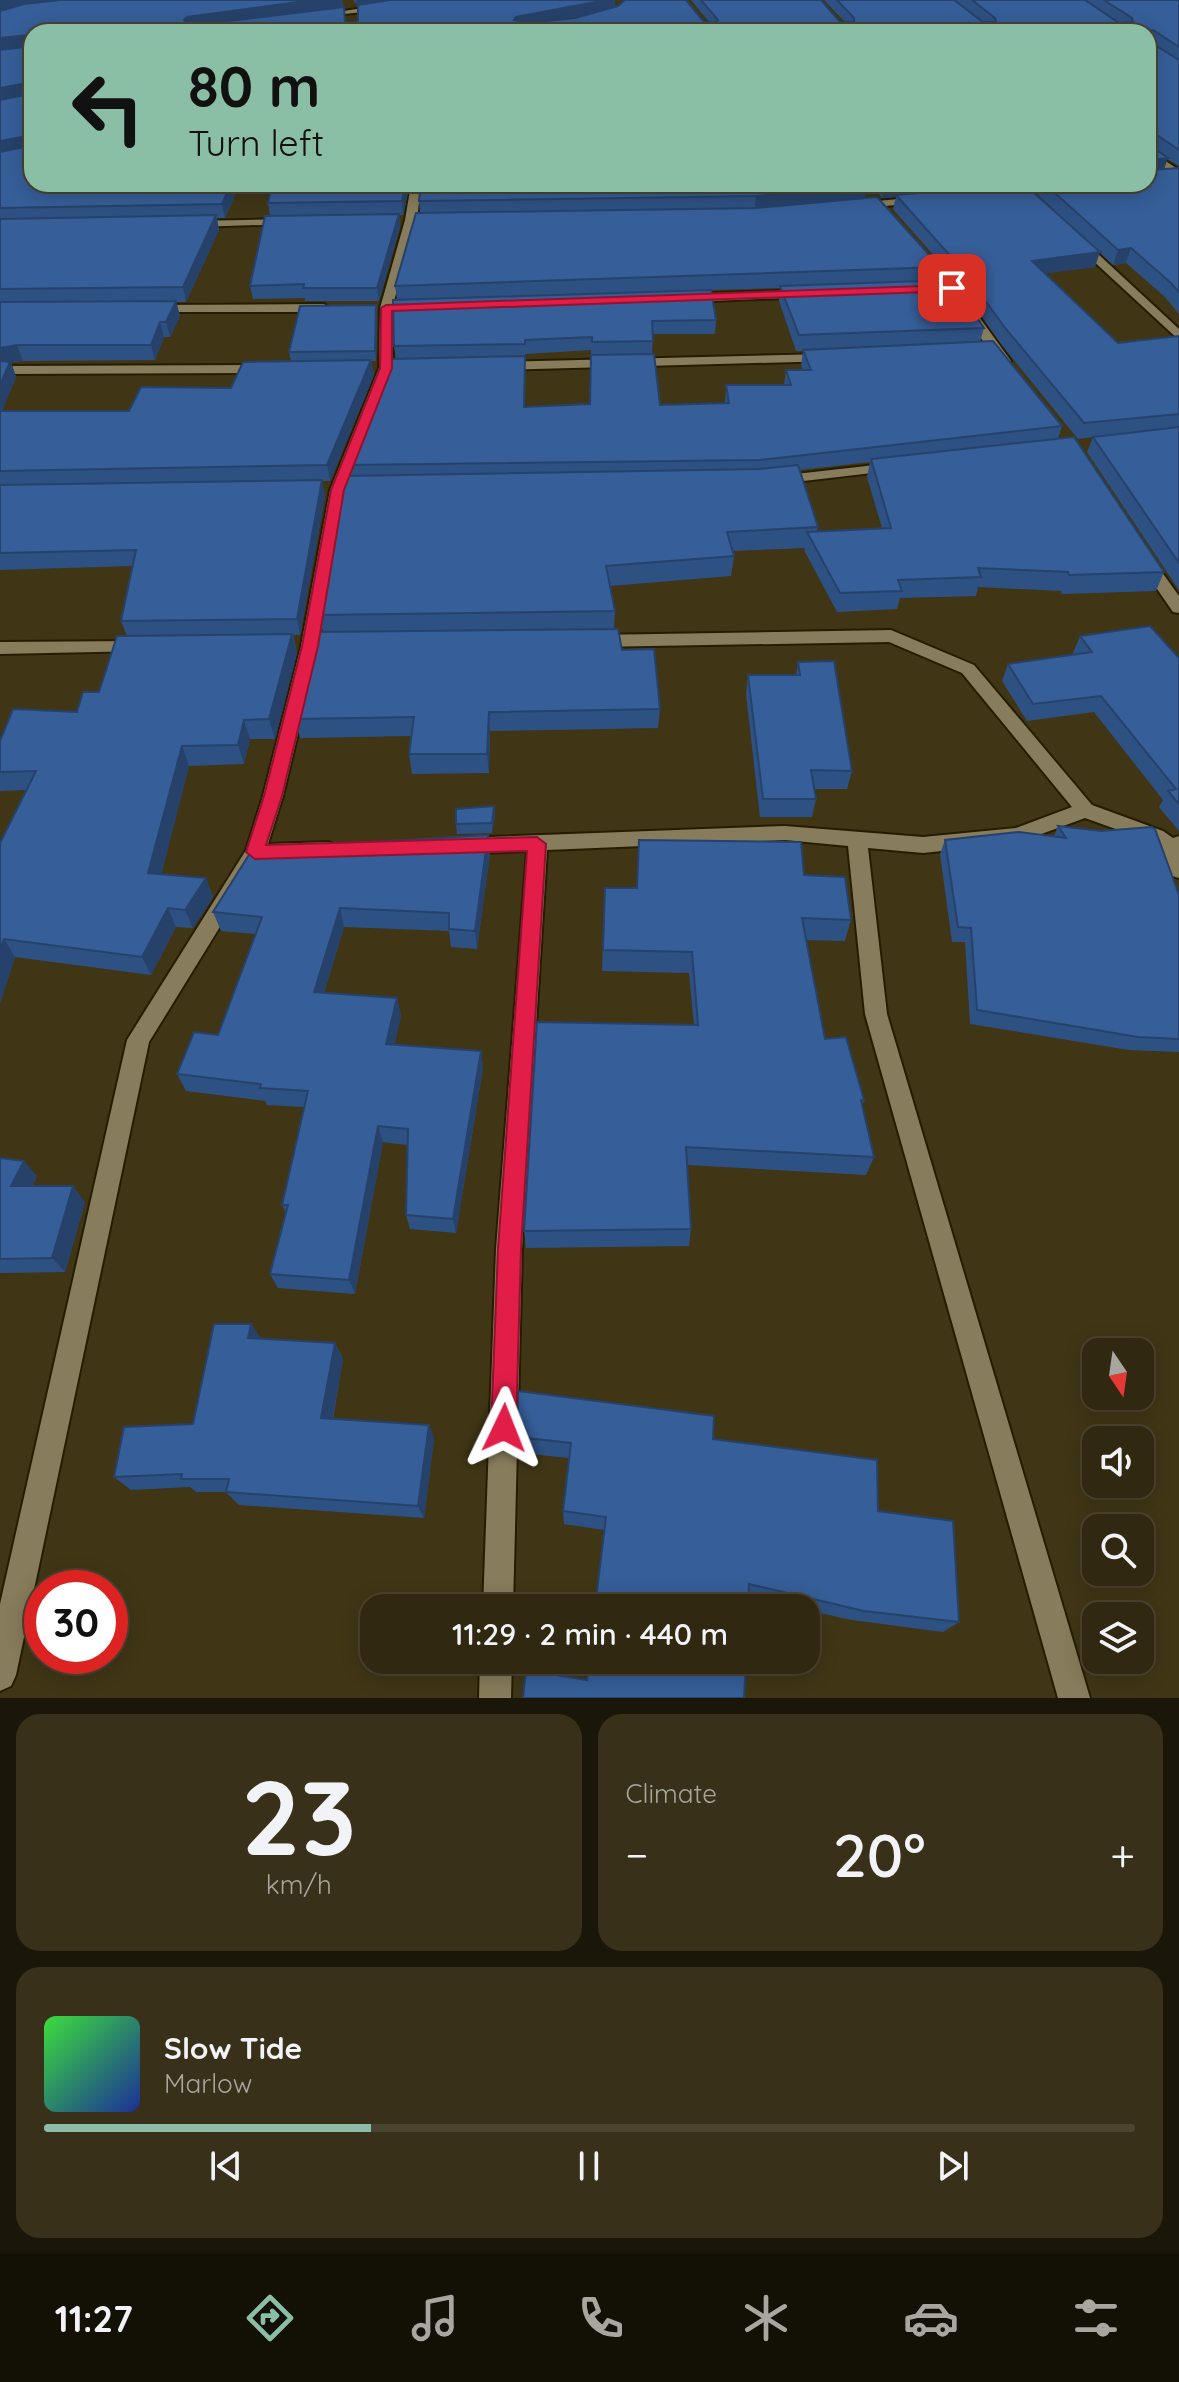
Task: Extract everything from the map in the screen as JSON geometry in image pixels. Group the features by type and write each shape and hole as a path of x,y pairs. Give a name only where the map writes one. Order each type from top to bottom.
{"street":[{"path":"347,1 352,11 352,22"},
{"path":"304,17 394,6"},
{"path":"1156,158 1179,176"},
{"path":"1164,178 1179,176"},
{"path":"0,1675 138,1040 255,852 273,796 311,646 338,490 386,368 386,308 411,220 415,192"},
{"path":"1025,192 1034,200"},
{"path":"838,209 872,199 935,198"},
{"path":"872,199 886,216"},
{"path":"174,224 300,222"},
{"path":"1067,231 1179,336"},
{"path":"906,239 952,288 987,350 1012,370"},
{"path":"936,289 952,288"},
{"path":"669,298 811,293"},
{"path":"131,309 339,308"},
{"path":"477,367 837,358"},
{"path":"0,370 278,369"},
{"path":"758,482 916,465"},
{"path":"1135,545 1179,608"},
{"path":"577,641 891,636 968,669 1085,810 1175,845 1179,870"},
{"path":"0,648 160,647"},
{"path":"443,846 785,833 923,845 1017,835 1085,810"},
{"path":"857,839 876,1014 1074,1698"},
{"path":"498,1594 509,1249 537,844"},
{"path":"255,852 349,849"},
{"path":"495,1698 496,1674"}],"building":[{"path":"60,0 313,0 187,17 184,20 187,23 212,23 344,7 345,22 355,23 358,20 358,5 390,0 606,0 516,17 514,20 529,23 575,18 618,6 625,0 686,0 704,22 715,23 718,20 701,0 821,0 840,22 854,22 854,18 837,0 954,0 983,22 996,22 972,0 1085,0 1119,23 1133,22 1132,18 1104,0 1179,0 1179,47 1156,32 1156,24 24,24 24,35 0,38 0,11 24,4"},
{"path":"1156,46 1179,60 1179,150 1156,134"},
{"path":"24,47 24,84 0,88 0,50"},
{"path":"24,95 24,137 0,141 0,100"},
{"path":"24,147 24,192 227,192 222,204 0,208 0,152"},
{"path":"1156,150 1168,158 1156,159"},
{"path":"1179,168 1179,292 1131,248 1118,250 1054,192 1156,192 1156,170"},
{"path":"270,192 404,192 402,201 268,203"},
{"path":"420,192 800,192 756,196 419,201"},
{"path":"1033,192 1100,252 1032,261 1118,343 1179,336 1179,414 1084,423 1006,329 962,269 896,195"},
{"path":"877,197 940,267 395,286 416,213 756,208"},
{"path":"399,214 377,288 303,288 304,284 250,286 265,216"},
{"path":"216,215 183,287 0,289 0,219"},
{"path":"951,280 984,328 799,335 780,286"},
{"path":"711,290 716,320 652,321 653,341 592,342 592,337 525,340 525,344 394,346 393,300"},
{"path":"176,301 166,322 160,322 151,345 17,345 0,348 0,302"},
{"path":"376,305 375,351 289,352 300,306"},
{"path":"993,341 1062,426 760,460 349,465 391,359 525,356 524,407 590,404 591,355 654,354 660,405 729,403 726,385 791,385 786,370 811,370 803,350"},
{"path":"371,360 327,465 0,471 0,411 129,411 141,387 231,388 243,362"},
{"path":"0,361 10,362 0,385"},
{"path":"1179,427 1179,563 1093,437"},
{"path":"1074,437 1164,572 1069,575 1068,572 978,568 981,577 898,580 902,591 840,593 807,532 891,528 871,459"},
{"path":"798,465 818,527 727,532 734,556 606,566 615,611 319,615 343,476 760,469"},
{"path":"322,480 297,619 121,621 136,550 0,553 0,485"},
{"path":"1150,626 1179,658 1179,804 1168,791 1176,789 1101,696 1033,704 1008,664 1092,652 1080,636"},
{"path":"618,629 622,650 654,649 660,709 489,712 487,754 409,754 414,717 295,719 316,632"},
{"path":"292,634 269,719 244,720 238,745 182,746 148,873 206,878 185,910 168,908 142,957 4,939 0,949 0,843 36,771 0,772 0,741 13,709 77,712 83,692 99,692 117,636"},
{"path":"834,661 852,771 811,770 816,799 763,799 748,675 800,675 798,662"},
{"path":"494,806 492,823 456,824 456,809"},
{"path":"1058,826 1101,831 1155,829 1179,895 1179,1039 1138,1037 977,1010 971,928 958,927 945,840 1019,832 1066,838"},
{"path":"488,835 475,931 449,929 449,913 340,908 314,992 397,998 386,1044 481,1051 453,1219 406,1215 408,1129 378,1126 349,1280 270,1274 288,1205 282,1205 308,1091 260,1088 261,1084 177,1074 194,1032 218,1035 262,917 213,912 252,850 303,853 305,848 356,848 357,843"},
{"path":"639,840 801,842 804,875 845,877 851,920 802,918 825,1039 846,1037 864,1100 861,1100 874,1157 686,1147 691,1229 524,1231 537,1022 698,1025 692,952 603,950 605,888 637,888"},
{"path":"0,1158 24,1161 11,1186 73,1186 52,1258 0,1259"},
{"path":"214,1324 251,1324 248,1338 335,1343 321,1418 429,1425 418,1506 226,1492 229,1479 181,1479 182,1474 114,1477 124,1427 193,1424"},
{"path":"518,1391 714,1416 713,1439 877,1460 878,1511 953,1521 959,1622 864,1611 820,1601 820,1594 792,1594 749,1584 749,1594 597,1594 606,1517 563,1511 571,1443 517,1437"},
{"path":"526,1674 550,1674 587,1680 588,1674 745,1674 744,1698 523,1698"}],"route":[{"path":"504,1428 509,1249 537,844 255,852 273,796 310,646 337,490 386,368 386,308 952,288"}]}
